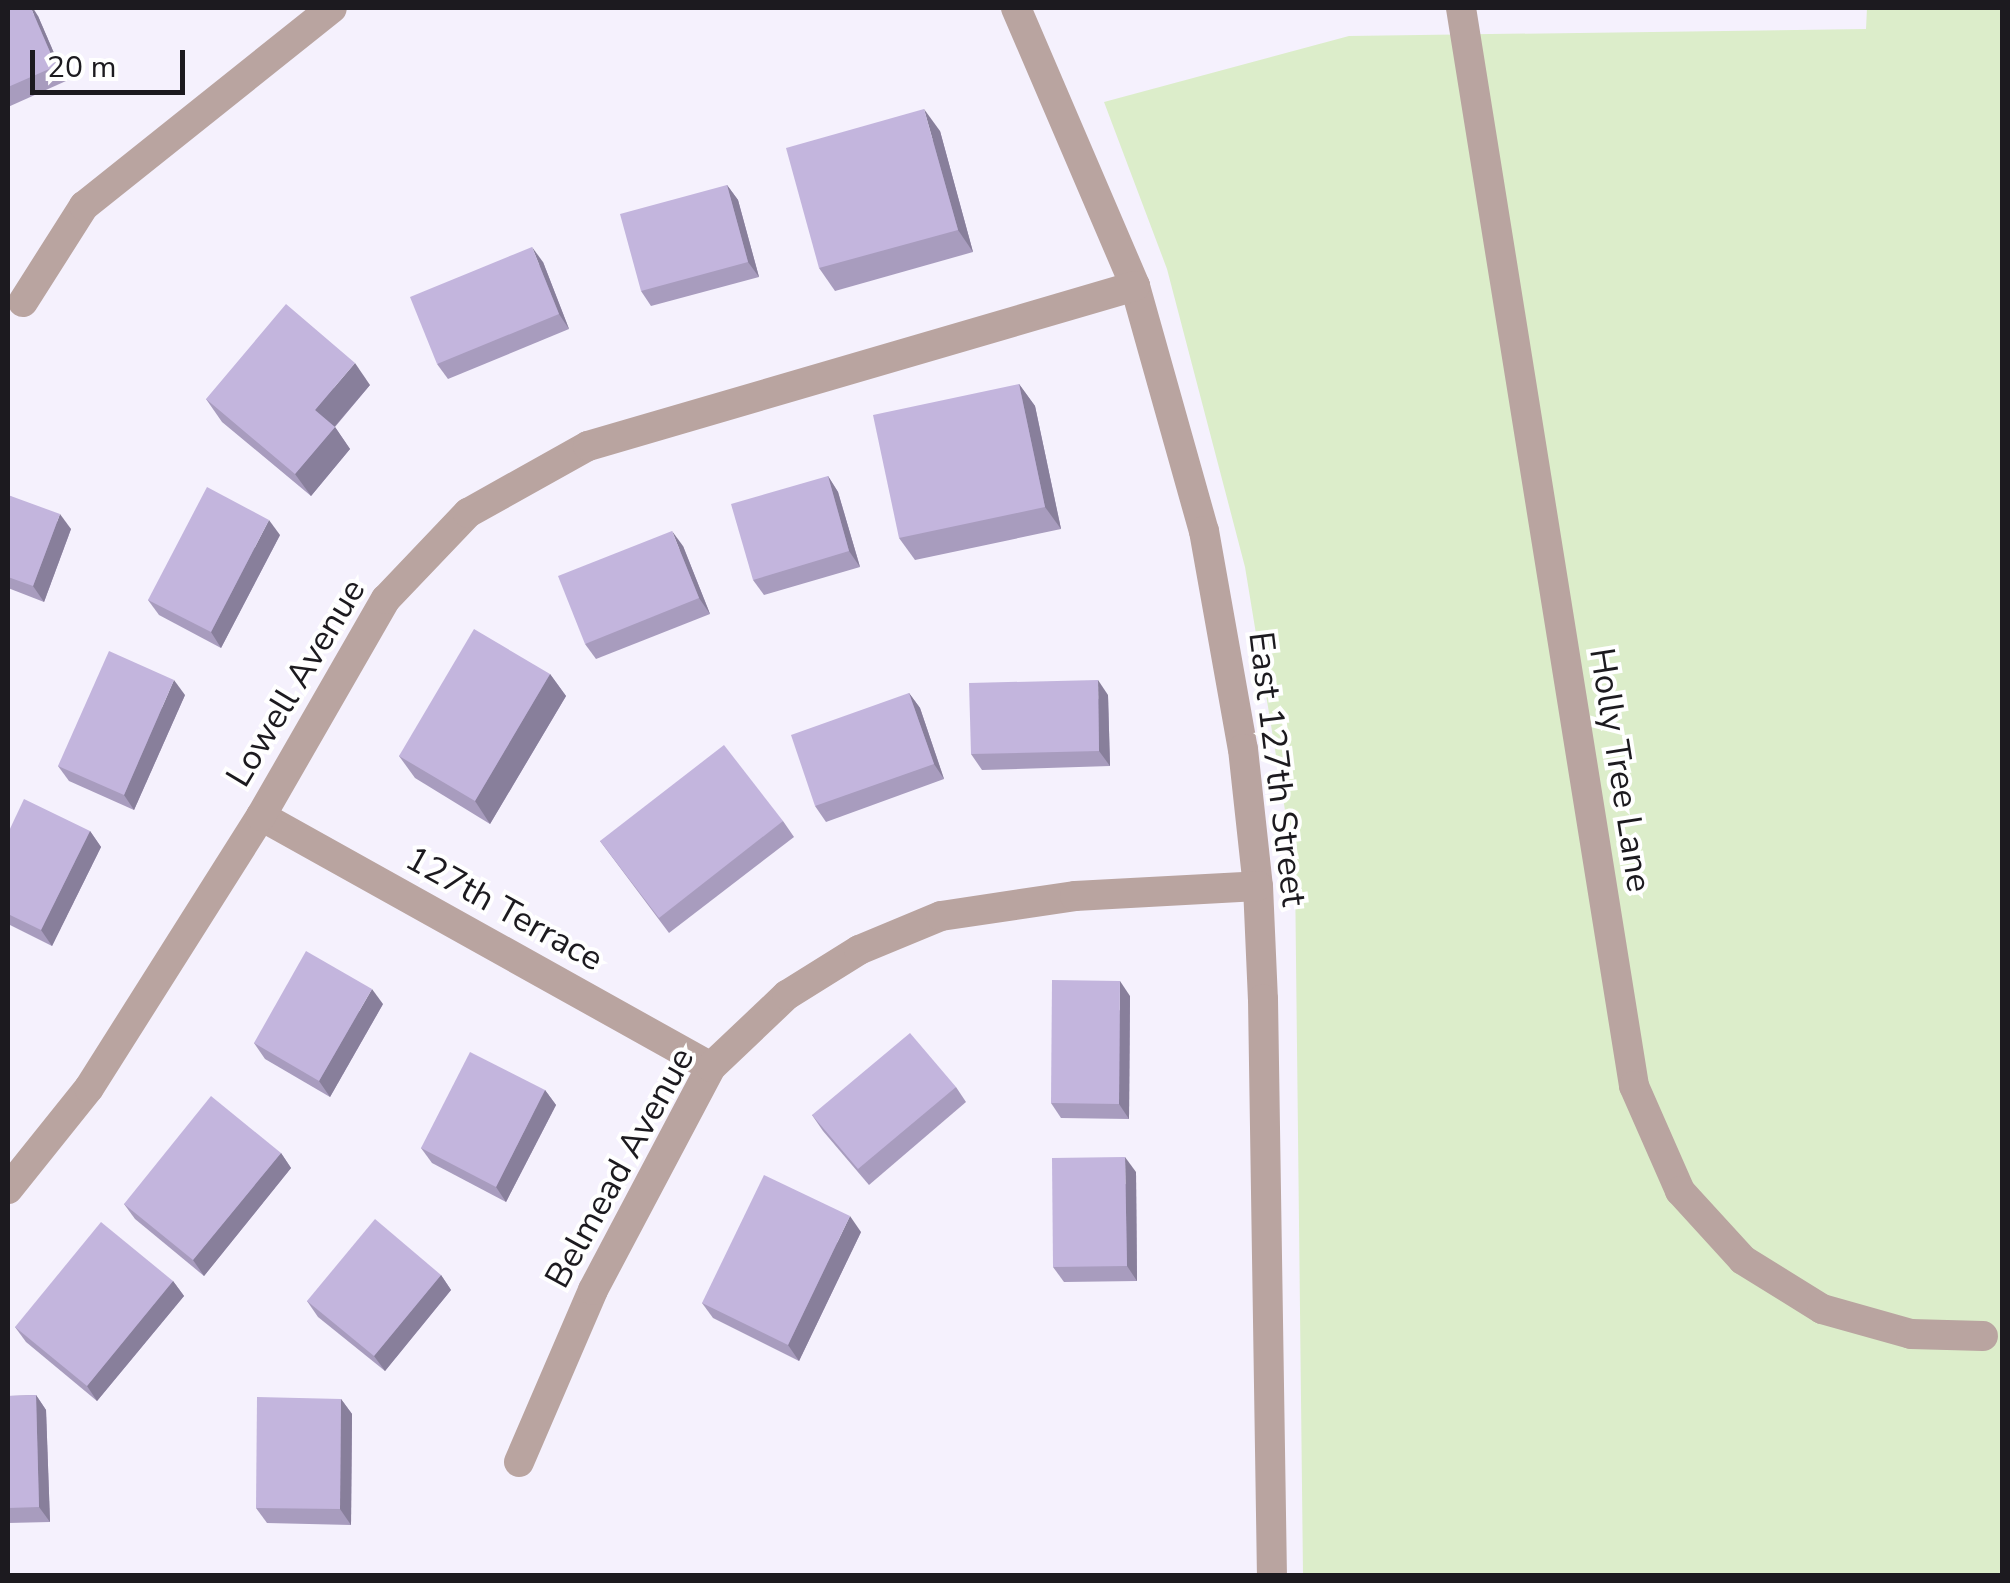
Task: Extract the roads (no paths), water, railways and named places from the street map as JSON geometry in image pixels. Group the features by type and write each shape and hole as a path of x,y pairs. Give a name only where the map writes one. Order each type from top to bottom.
{"street":[{"path":"23,302 84,206 332,8"},
{"name":"East 127th Street","path":"1016,8 1135,286 1204,530 1243,749 1258,886 1272,1576"},
{"name":"Holly Tree Lane","path":"1461,8 1634,1086 1680,1190 1743,1260 1822,1308 1911,1334 1982,1336"},
{"name":"Lowell Avenue","path":"8,1189 89,1088 260,816 386,599 468,513 588,446 1135,286"},
{"name":"127th Terrace","path":"260,816 710,1067"},
{"name":"Belmead Avenue","path":"520,1462 593,1290 710,1067 787,995 859,950 941,916 1075,896 1258,886"}]}
